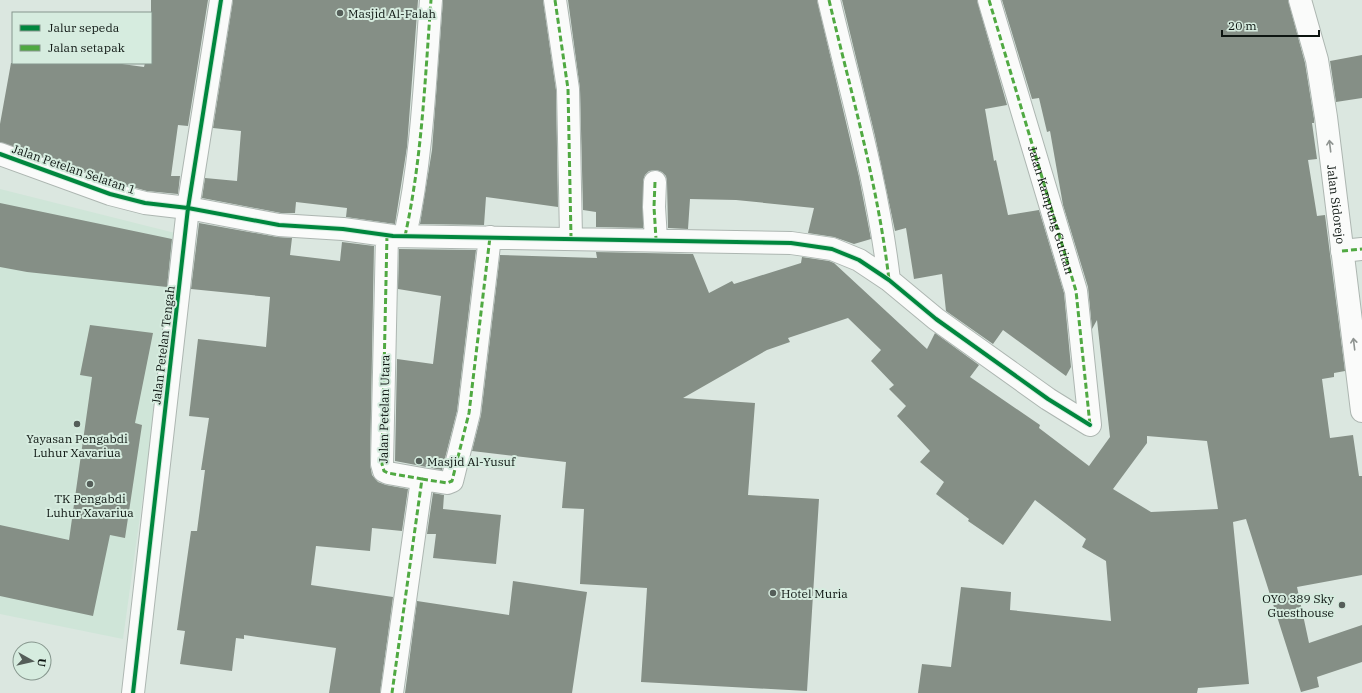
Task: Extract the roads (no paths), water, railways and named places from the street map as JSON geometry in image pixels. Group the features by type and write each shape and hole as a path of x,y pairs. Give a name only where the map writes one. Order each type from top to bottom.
{"street":[{"name":"Jalan Petelan Tengah","path":"133,693 188,208 221,0"},
{"name":"Jalan Petelan Utara","path":"431,0 424,96 412,206 396,235 382,464 384,471 388,473 447,483 452,481 469,413 490,237"},
{"path":"555,0 568,89 570,238"},
{"path":"829,0 882,228 889,280"},
{"name":"Jalan Kampung Gutitan","path":"989,0 1076,291 1090,425"},
{"name":"Jalan Sidorejo","path":"1300,0 1318,67 1326,117 1352,250 1362,411"},
{"name":"Jalan Petelan Selatan 1","path":"0,154 110,194 145,203 188,208 279,225 343,229 396,235 791,242 832,249 859,260 889,280 936,319 1048,399 1090,425"},
{"path":"655,182 654,208 656,239"},
{"path":"392,693 422,479"}],"place":[{"name":"Masjid Al-Falah","path":"340,13"},
{"name":"Yayasan Pengabdi Luhur Xavariua","path":"77,424"},
{"name":"Masjid Al-Yusuf","path":"419,461"},
{"name":"TK Pengabdi Luhur Xavariua","path":"90,484"},
{"name":"Hotel Muria","path":"773,593"},
{"name":"OYO 389 Sky Guesthouse","path":"1342,605"}]}
